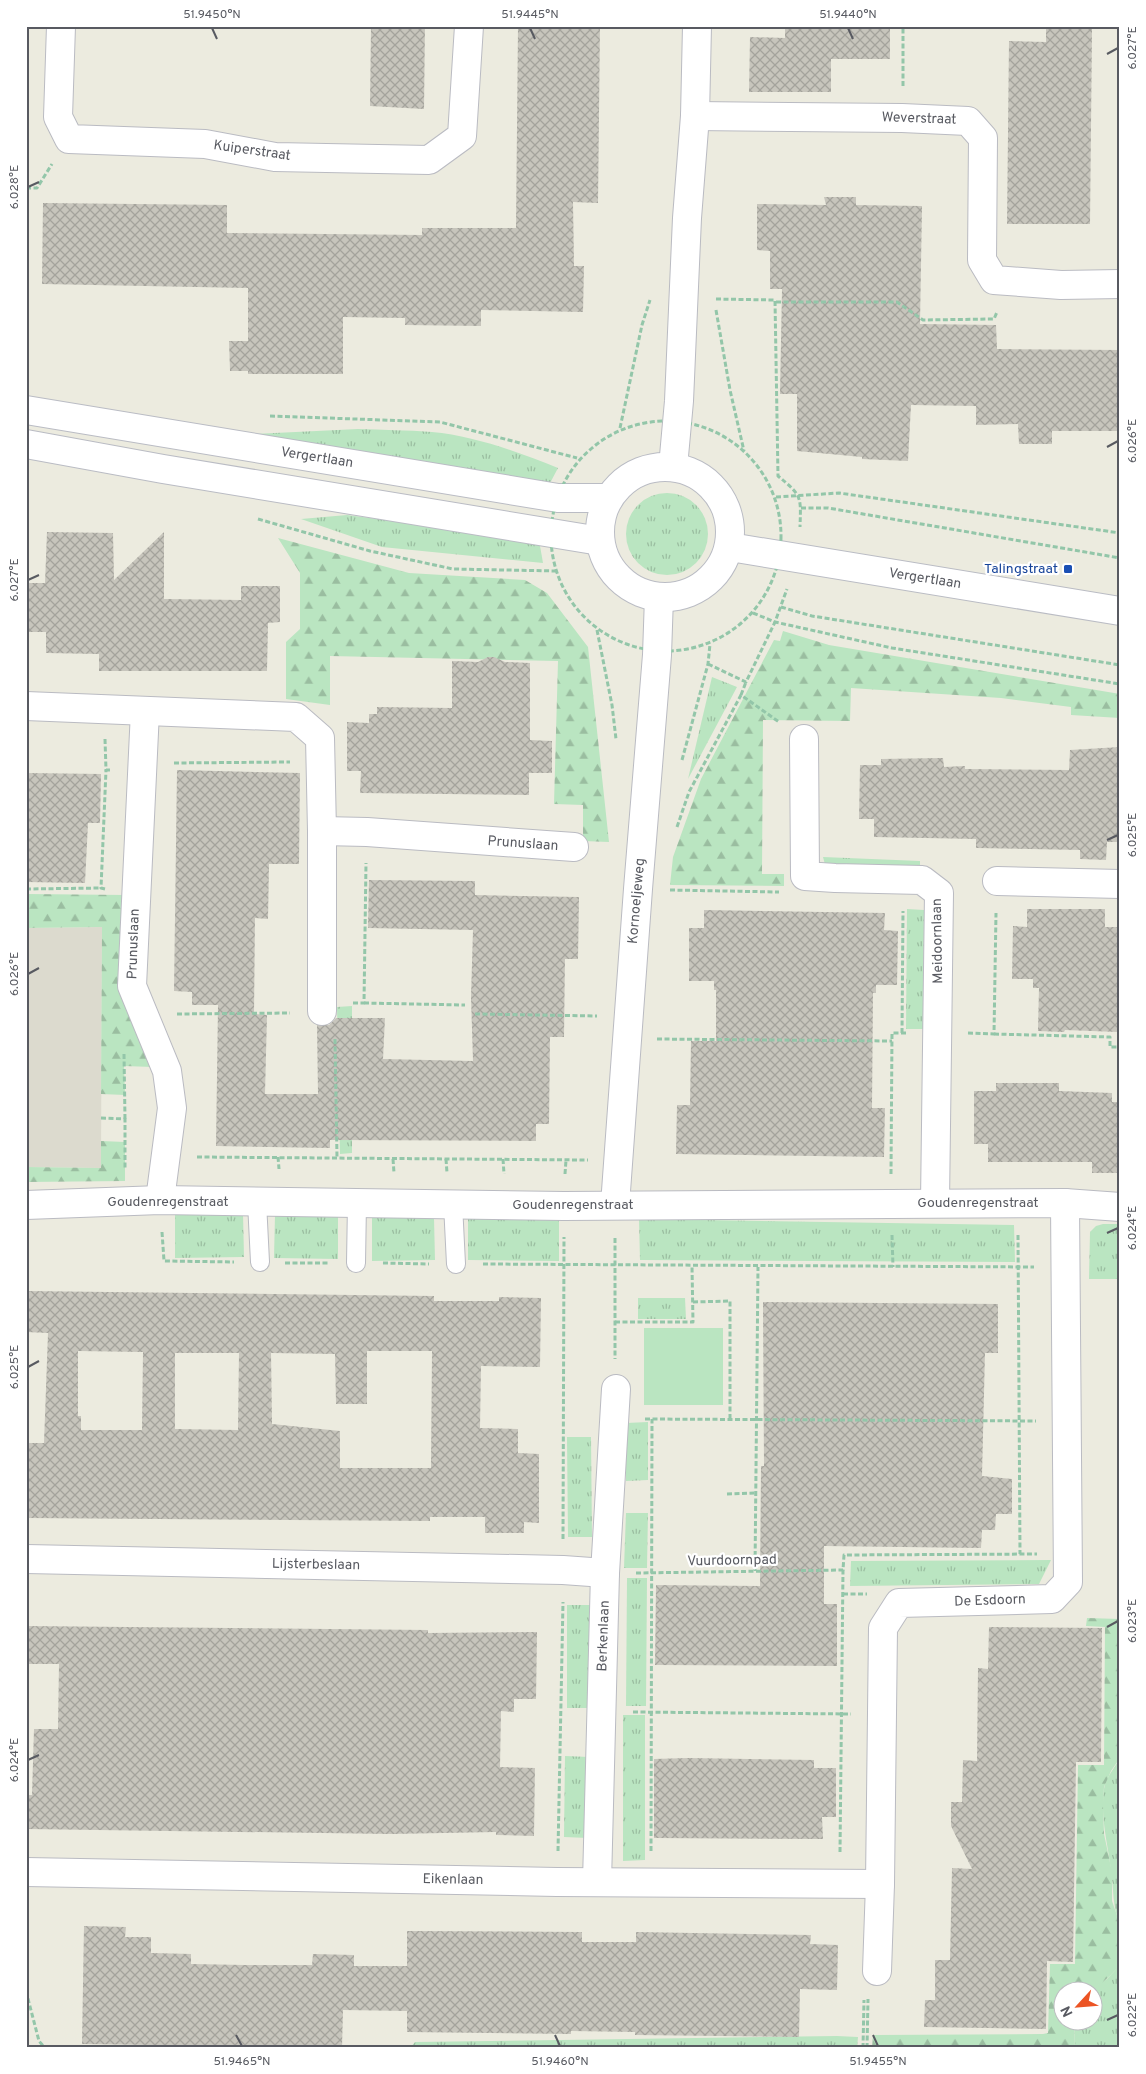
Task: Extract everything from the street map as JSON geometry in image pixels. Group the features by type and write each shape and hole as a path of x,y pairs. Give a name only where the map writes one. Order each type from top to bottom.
{"street":[{"path":"61,26 58,117 68,138"},
{"name":"Kuiperstraat","path":"68,138 205,144 275,157 429,160 462,136 469,26"},
{"path":"674,467 679,401 686,218 695,116 697,26"},
{"name":"Weverstraat","path":"695,116 902,118 968,121 983,138 982,260 994,280 1061,284 1120,284"},
{"name":"Vergertlaan","path":"26,410 558,498 609,498"},
{"path":"26,444 192,474 600,541"},
{"path":"674,467 694,474 712,486 726,509 730,531 730,547 720,567 706,583 682,595 659,597 636,590 620,579 608,565 600,541 602,516 609,498 624,481 645,470 674,467"},
{"name":"Vergertlaan","path":"730,547 1120,611"},
{"name":"Kornoeljeweg","path":"615,1205 657,654 659,597"},
{"path":"26,706 296,716 320,738 322,831 333,1007"},
{"name":"Prunuslaan","path":"145,711 132,986 167,1071 172,1108 160,1200"},
{"name":"Meidoornlaan","path":"804,739 805,876 922,880 939,893 935,1203"},
{"name":"Prunuslaan","path":"322,831 367,832 574,847"},
{"path":"997,881 1120,884"},
{"name":"Goudenregenstraat","path":"26,1205 160,1200 564,1206 1018,1202 1120,1207"},
{"name":"De Esdoorn","path":"877,1971 883,1628 899,1603 1052,1599 1068,1582 1064,1267 1066,1203"},
{"name":"Berkenlaan","path":"597,1882 605,1573 616,1390"},
{"name":"Lijsterbeslaan","path":"26,1559 563,1570 605,1573"},
{"name":"Eikenlaan","path":"26,1872 557,1882 880,1884"}],"lane":[{"path":"257,1202 260,1262"},
{"path":"356,1263 357,1203"},
{"path":"453,1204 456,1264"}],"path":[{"path":"902,118 903,26"},
{"path":"26,188 37,188 68,138"},
{"path":"744,452 730,390 714,298 775,300 776,302 897,302 923,320 994,320 1010,281"},
{"path":"620,428 642,325 650,299"},
{"path":"674,836 689,792 741,695 775,622 798,557 801,508 799,495 778,476 776,302"},
{"path":"268,416 440,422 577,458"},
{"path":"776,497 839,493 1120,533"},
{"path":"801,508 828,508 1120,558"},
{"path":"253,518 370,551 453,569 558,570"},
{"path":"781,607 812,616 1120,665"},
{"path":"753,613 775,622 892,648 1120,684"},
{"path":"708,664 746,682"},
{"path":"741,695 804,739"},
{"path":"106,709 106,770 169,763 321,762"},
{"path":"364,1003 367,832"},
{"path":"26,888 101,888"},
{"path":"144,1014 333,1007 364,1003 465,1005"},
{"path":"333,1007 335,1010 337,1158"},
{"path":"475,1014 604,1016 647,1039 892,1041"},
{"path":"994,1034 1110,1037 1110,1047 1120,1047"},
{"path":"124,1047 125,1172"},
{"path":"101,1118 124,1118"},
{"path":"165,1156 618,1160"},
{"path":"278,1158 279,1174"},
{"path":"393,1159 394,1176"},
{"path":"446,1159 447,1176"},
{"path":"503,1160 504,1177"},
{"path":"557,1882 563,1570 563,1266 566,1160"},
{"path":"160,1200 164,1261 563,1266 1064,1267"},
{"path":"1018,1202 1020,1554"},
{"path":"615,1205 616,1390"},
{"path":"615,1322 693,1322 692,1266"},
{"path":"755,1572 758,1266"},
{"path":"693,1302 730,1302 730,1418"},
{"path":"614,1419 756,1418 1067,1421"},
{"path":"650,1882 652,1419"},
{"path":"727,1494 755,1493"},
{"path":"840,1883 844,1555 1068,1554"},
{"name":"Vuurdoornpad","path":"605,1573 843,1570"},
{"path":"560,1735 589,1735 614,1712 882,1715"},
{"path":"863,2048 864,1972 877,1971"},
{"path":"867,2048 868,1984 877,1971"},
{"path":"26,1991 40,2041 44,2048"}],"shaded area":[{"path":"102,927 101,1168 26,1167 26,928"}],"green space":[{"path":"358,429 432,432 464,437 512,451 558,468 549,485 253,434"},
{"path":"667,493 683,497 696,505 704,518 708,534 704,550 696,563 683,571 667,575 651,571 638,563 630,550 626,534 630,518 638,505 651,497"},
{"path":"347,515 539,540 543,563 382,547 301,519"},
{"path":"278,538 409,573 525,580 547,593 588,647 609,842 583,841 583,805 554,804 558,661 330,656 330,705 286,699 286,642 300,629 300,573"},
{"path":"783,631 829,645 1120,694 1120,718 1071,715 1071,707 1001,698 851,688 850,721 763,720 762,874 784,874 784,886 670,885 673,857 701,779 774,640 780,641"},
{"path":"712,677 737,687 688,779"},
{"path":"823,857 920,861 920,875 827,872"},
{"path":"26,894 127,895 153,1067 124,1066 125,1095 101,1094 102,927 26,928"},
{"path":"907,909 924,910 923,1029 906,1029"},
{"path":"352,1006 352,1153 340,1154 337,1007"},
{"path":"101,1141 125,1142 125,1181 26,1182 26,1167 101,1168"},
{"path":"175,1213 243,1213 244,1257 175,1258"},
{"path":"275,1215 338,1216 338,1259 274,1258"},
{"path":"372,1218 434,1218 435,1260 372,1261"},
{"path":"468,1218 559,1220 559,1261 468,1260"},
{"path":"639,1219 1014,1225 1015,1262 640,1260"},
{"path":"1120,1224 1120,1279 1089,1279 1090,1232 1096,1226"},
{"path":"638,1298 685,1298 686,1319 638,1319"},
{"path":"644,1328 723,1328 723,1405 644,1405"},
{"path":"648,1422 648,1480 626,1481 626,1423"},
{"path":"567,1437 591,1437 592,1537 568,1537"},
{"path":"626,1513 648,1513 647,1568 624,1568"},
{"path":"1051,1560 1039,1584 850,1586 851,1561"},
{"path":"627,1578 647,1578 646,1706 626,1706"},
{"path":"567,1605 591,1605 591,1708 567,1708"},
{"path":"1087,1618 1120,1619 1120,1758 1111,1771 1104,1787 1103,1806 1104,1834 1112,1872 1112,1901 1120,1924 1120,1965 1102,1982 1054,1982 1054,2032 1074,2032 1075,2048 872,2048 873,2035 1048,2033 1050,1964 1075,1964 1078,1765 1104,1765 1105,1627 1086,1626"},
{"path":"623,1715 645,1715 645,1860 623,1861"},
{"path":"565,1756 589,1757 588,1838 564,1837"},
{"path":"1120,1758 1120,1924 1114,1904 1103,1800 1108,1777"},
{"path":"1120,1965 1120,2048 1075,2048 1074,2032 1104,2032 1104,1982 1102,1982"},
{"path":"858,2037 857,2048 410,2048 415,2042"}],"building":[{"path":"371,26 425,26 424,109 370,106"},
{"path":"518,26 600,26 598,203 573,202 574,266 584,266 583,312 481,310 481,326 405,325 405,318 343,317 343,374 248,374 248,371 230,371 229,341 248,341 248,288 42,284 43,203 227,205 227,233 422,235 422,228 516,228"},
{"path":"785,26 890,26 890,59 831,59 831,92 749,92 750,37 785,38"},
{"path":"1046,28 1092,29 1090,224 1007,224 1009,41 1046,42"},
{"path":"824,197 856,197 856,205 922,206 920,324 996,325 997,349 1120,350 1120,431 1052,431 1052,444 1019,444 1018,424 976,425 976,406 911,405 908,461 862,459 862,457 797,451 797,394 780,394 782,289 770,289 770,251 757,250 757,204 826,205"},
{"path":"47,532 113,533 114,580 164,532 164,599 241,600 241,586 280,586 280,622 268,623 267,671 99,671 99,654 46,653 46,632 26,632 26,583 45,583"},
{"path":"488,657 494,657 505,662 530,663 530,740 552,741 552,773 529,773 529,795 360,793 361,771 347,771 347,722 369,723 369,714 377,714 377,707 452,708 452,661 478,662"},
{"path":"1120,747 1120,842 1107,842 1106,860 1080,859 1080,850 976,848 976,839 874,837 874,819 859,819 860,765 881,765 881,759 943,758 944,767 965,766 965,769 1069,770 1070,750"},
{"path":"177,770 300,773 299,864 269,864 268,919 255,918 254,1014 267,1015 265,1094 318,1094 317,1025 329,1025 336,1018 385,1018 383,1059 473,1061 471,997 473,930 368,928 369,880 475,881 475,895 579,897 578,959 565,959 564,1037 550,1037 549,1124 536,1124 536,1141 330,1140 330,1148 216,1146 218,1005 192,1005 192,992 174,991"},
{"path":"26,773 101,774 100,823 88,823 85,883 26,882"},
{"path":"1027,909 1105,909 1105,927 1118,927 1120,937 1118,1032 1038,1031 1039,988 1033,988 1033,979 1012,979 1013,926 1027,927"},
{"path":"704,910 885,913 884,930 898,931 897,985 876,985 876,993 873,993 872,1108 885,1108 884,1157 676,1154 677,1105 690,1105 691,1041 716,1041 716,990 714,990 714,981 689,981 689,928 704,928"},
{"path":"996,1083 1059,1083 1059,1091 1112,1093 1112,1102 1120,1102 1118,1173 1092,1173 1092,1162 988,1162 988,1144 974,1144 974,1091 996,1091"},
{"path":"26,1291 434,1296 434,1301 499,1301 499,1297 541,1298 540,1367 481,1366 480,1428 518,1429 518,1453 539,1454 539,1523 524,1522 524,1533 485,1533 485,1517 430,1517 430,1521 26,1518 26,1443 44,1443 48,1333 26,1332","holes":["78,1351 143,1352 142,1430 81,1430 81,1416 78,1416","367,1351 432,1351 431,1468 340,1468 340,1431 272,1424 271,1353 335,1354 336,1404 367,1404","175,1353 239,1353 238,1430 175,1429"]},
{"path":"763,1302 998,1304 998,1353 985,1353 982,1476 1012,1479 1012,1514 996,1514 995,1530 982,1530 981,1548 824,1546 824,1604 837,1604 837,1666 655,1665 656,1585 760,1586 761,1466 764,1466"},
{"path":"26,1626 428,1630 428,1633 537,1632 536,1699 514,1699 514,1712 501,1711 500,1767 535,1768 534,1836 496,1835 496,1832 391,1834 26,1829 26,1795 32,1795 34,1729 58,1729 59,1664 26,1664"},
{"path":"989,1627 1102,1628 1101,1762 1076,1762 1073,1962 1047,1961 1046,2029 924,2027 925,2000 935,2000 935,1960 950,1960 952,1868 972,1869 951,1826 951,1802 962,1802 963,1760 977,1761 978,1668 988,1669"},
{"path":"654,1759 814,1760 814,1768 836,1768 836,1817 822,1817 823,1839 654,1838"},
{"path":"84,1926 126,1927 125,1937 151,1937 151,1953 191,1954 191,1964 245,1965 312,1965 313,1954 354,1955 354,1966 407,1966 407,1931 582,1932 582,1942 636,1942 636,1932 811,1935 810,1944 838,1945 837,1990 800,1989 799,2037 635,2035 635,2032 571,2031 571,2034 407,2032 407,2011 343,2010 342,2048 150,2048 150,2045 82,2044"}],"place":[{"name":"Talingstraat","path":"1068,569"}]}
